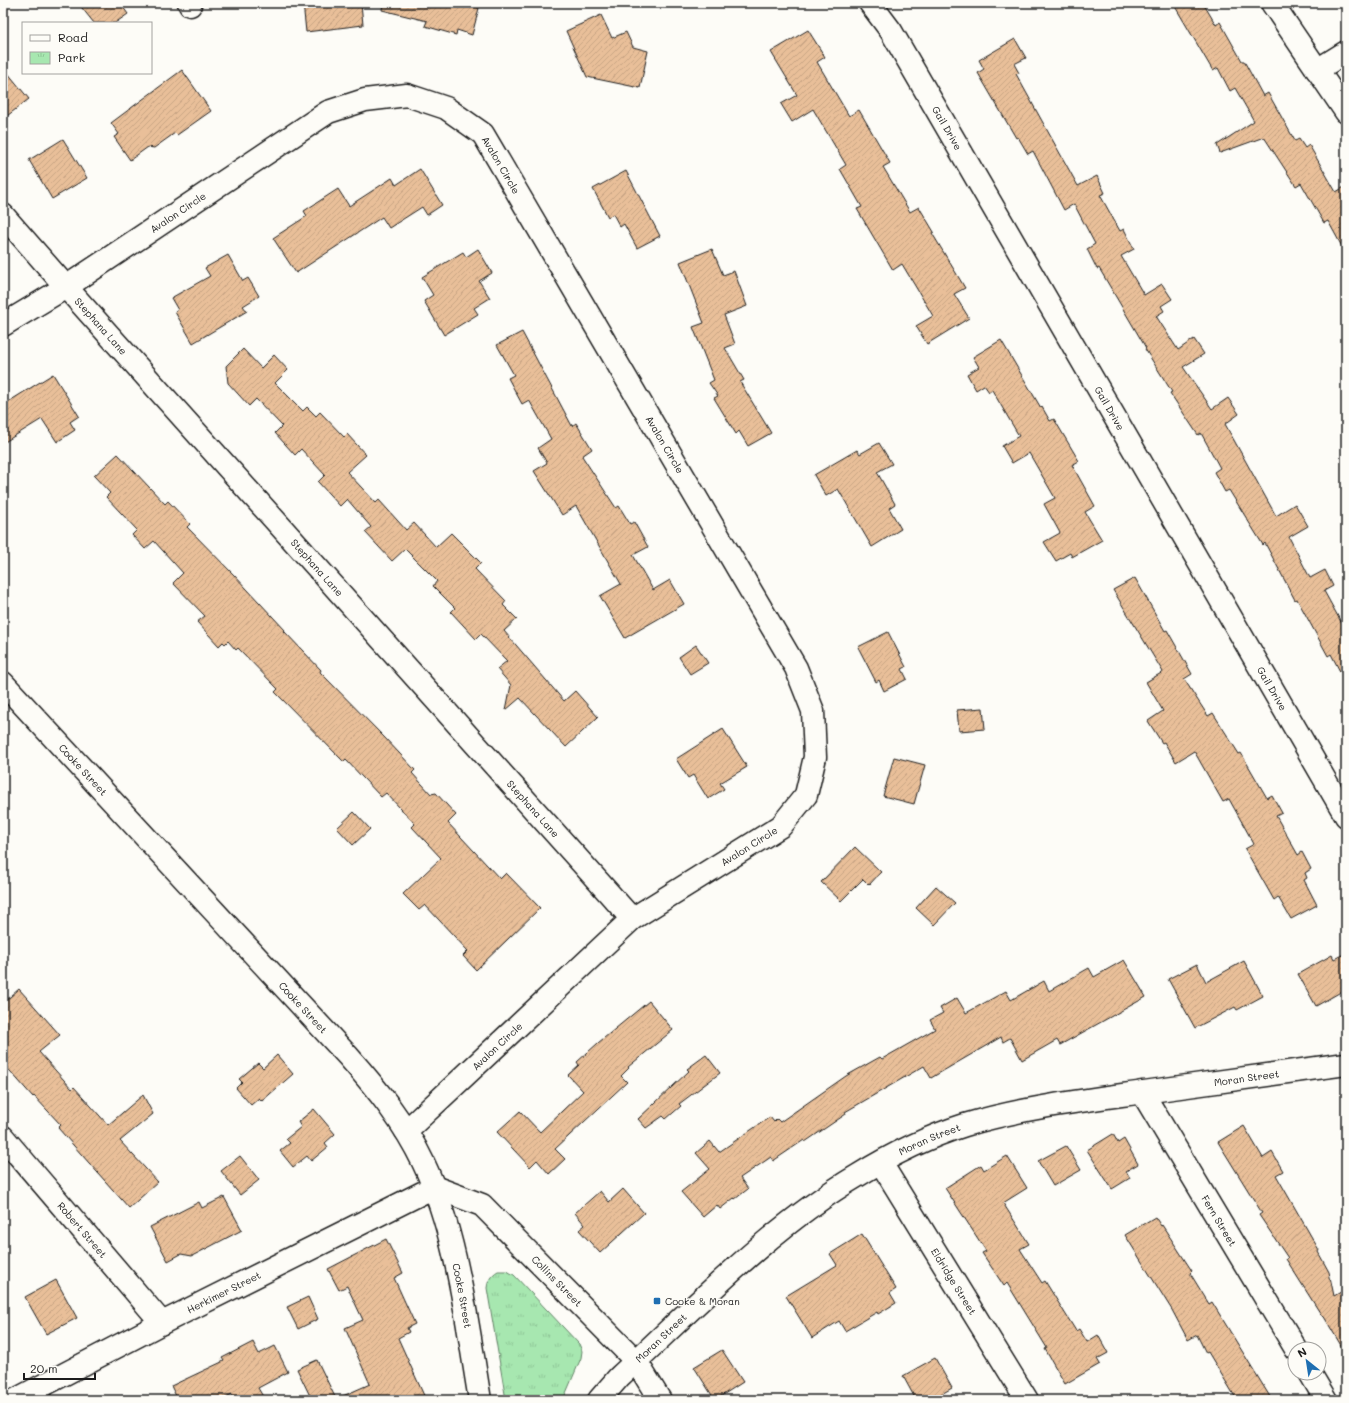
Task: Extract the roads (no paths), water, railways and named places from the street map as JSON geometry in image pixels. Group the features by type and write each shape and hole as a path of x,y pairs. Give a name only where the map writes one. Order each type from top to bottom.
{"street":[{"name":"Gail Drive","path":"870,3 891,31 1346,816"},
{"path":"1272,3 1346,112"},
{"path":"1317,70 1346,52"},
{"name":"Avalon Circle","path":"3,325 66,287 328,112 365,100 407,95 446,108 483,134 796,668 813,711 815,757 806,795 781,826 632,919 406,1131"},
{"name":"Stephana Lane","path":"3,215 632,919"},
{"name":"Cooke Street","path":"3,683 348,1056 383,1097 406,1131 434,1187 442,1210 455,1262 480,1400"},
{"name":"Moran Street","path":"599,1400 619,1377 768,1239 822,1198 857,1176 928,1139 963,1126 996,1117 1084,1100 1346,1064"},
{"name":"Fern Street","path":"1142,1092 1291,1341"},
{"name":"Robert Street","path":"3,1137 162,1323"},
{"name":"Eldridge Street","path":"881,1163 1027,1400"},
{"name":"Herkimer Street","path":"15,1400 162,1323 434,1187"},
{"name":"Collins Street","path":"434,1187 482,1205 636,1361 660,1400"},
{"path":"1315,1381 1326,1400"}],"place":[{"name":"Cooke & Moran","path":"657,1301"}]}
